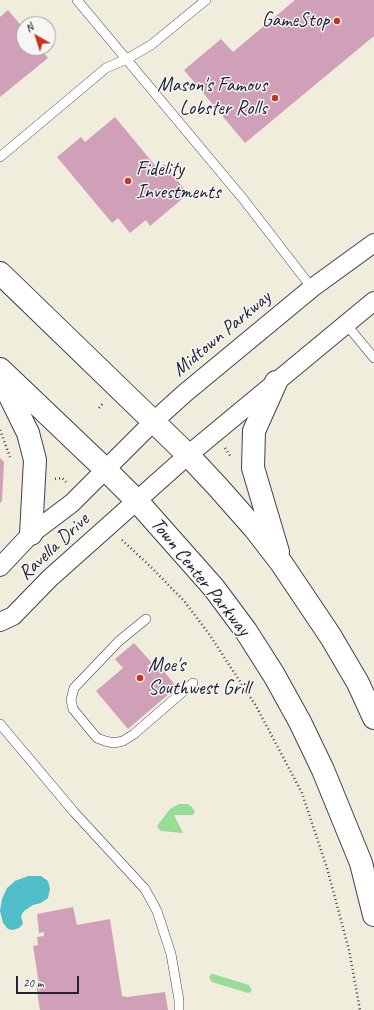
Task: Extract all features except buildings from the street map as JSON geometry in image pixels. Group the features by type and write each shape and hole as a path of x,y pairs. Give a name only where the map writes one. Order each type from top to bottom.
{"main road":[{"path":"0,273 154,421 188,455 250,523 282,564 331,636 358,684 374,718"},
{"name":"Town Center Parkway","path":"0,369 137,501 167,533 214,588 246,631 278,682 300,722 323,770 361,863 374,914"},
{"path":"0,375 28,433 35,460 31,534"},
{"path":"276,382 254,431 253,468 282,564"}],"street":[{"name":"Midtown Parkway","path":"106,470 154,421 185,393 312,288 374,243"},
{"path":"137,501 188,455 374,301"},
{"name":"Ravella Drive","path":"0,567 31,534 72,503 106,470"},
{"name":"Ravella Drive","path":"0,622 13,616 50,578 137,501"}],"lane":[{"path":"77,0 244,200 312,288"},
{"path":"0,157 106,68 127,59 151,45 206,0"},
{"path":"346,324 374,358"},
{"path":"146,619 120,641 74,688 71,700 73,709 97,738 114,743 123,741 134,734 193,683"},
{"path":"0,724 74,812 145,889 157,911 171,954 179,1000 179,1010"}],"path":[{"path":"0,430 12,462"},
{"path":"127,545 185,602 209,634 256,706 302,793 327,868 349,950 360,1010"}],"green space":[{"path":"179,804 188,804 195,812 193,815 174,815 183,833 161,831 157,826 170,809"},
{"path":"211,974 249,985 252,990 248,993 212,982 209,977"}],"water":[{"path":"28,876 41,876 48,881 50,889 48,898 24,911 21,916 23,924 19,928 13,930 8,929 3,923 0,911 2,899 7,888 15,881"}],"place":[{"name":"GameStop","path":"337,21"},
{"name":"Mason's Famous Lobster Rolls","path":"275,98"},
{"name":"Fidelity Investments","path":"128,181"},
{"name":"Moe's Southwest Grill","path":"140,678"}]}
